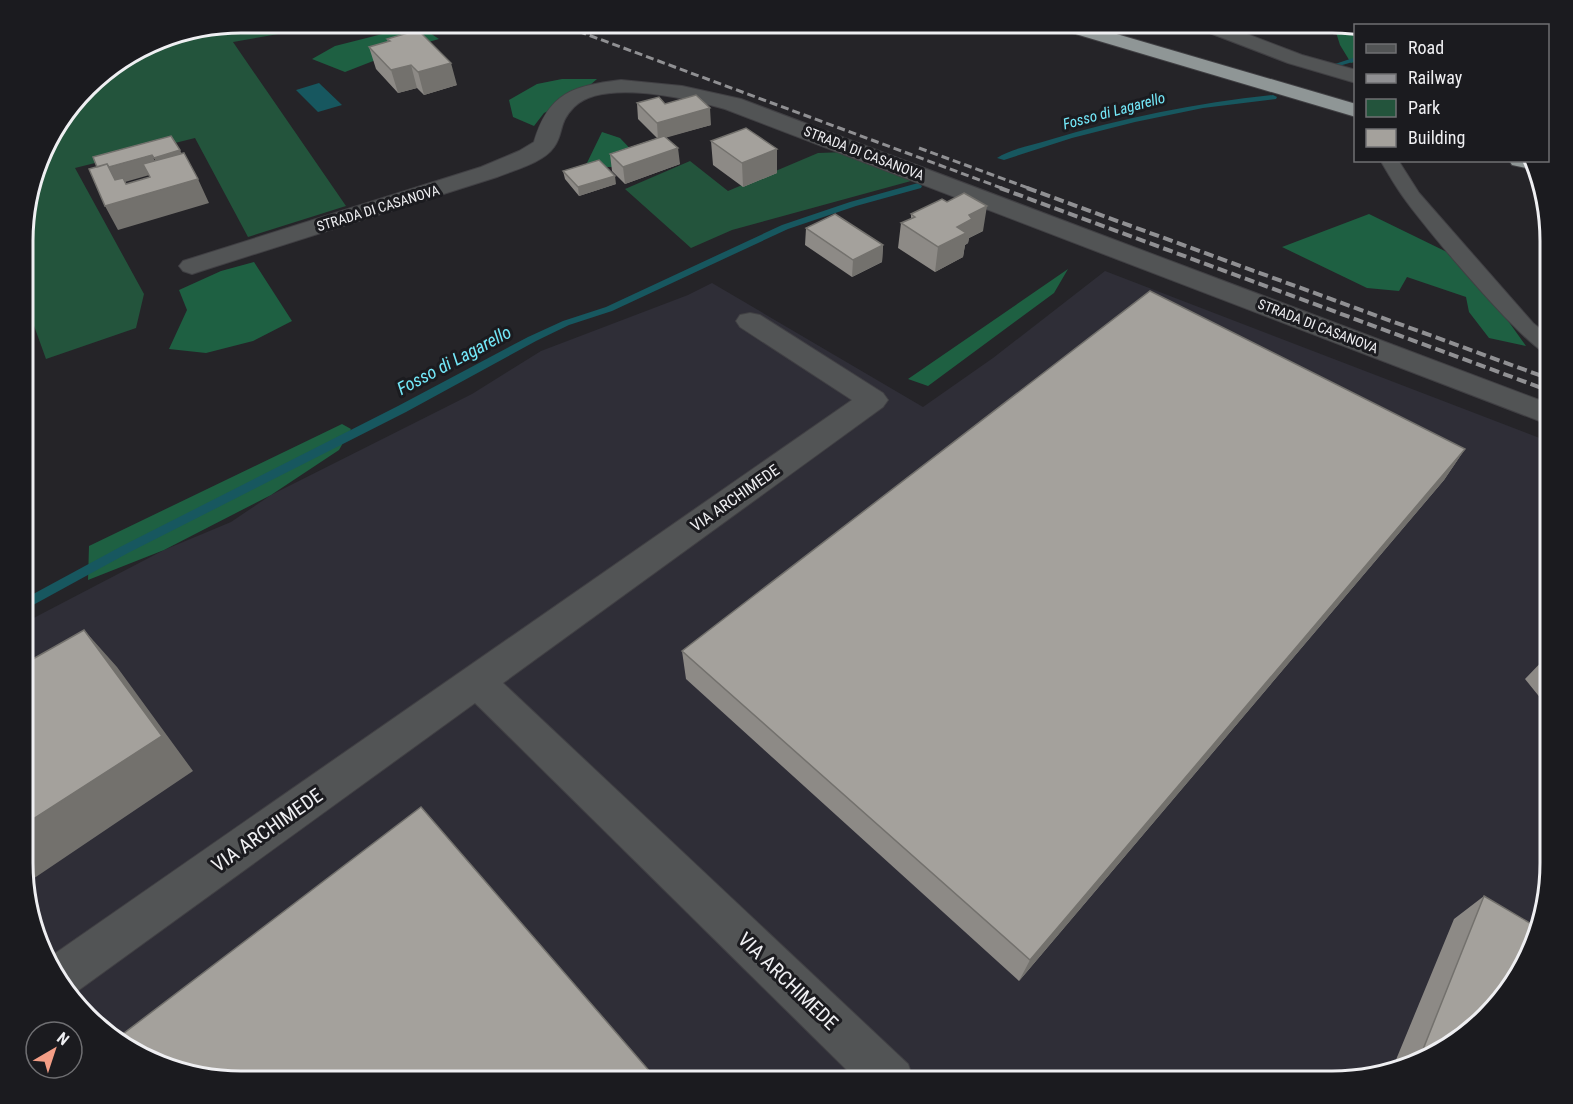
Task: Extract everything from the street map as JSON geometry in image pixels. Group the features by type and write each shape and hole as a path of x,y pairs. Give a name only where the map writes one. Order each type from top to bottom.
{"highway":[{"path":"1093,33 1354,110"},
{"path":"1138,33 1354,96"}],"street":[{"path":"1226,33 1274,52 1354,76"},
{"name":"STRADA DI CASANOVA","path":"192,266 489,172 527,156 544,145 547,123 563,105 580,95 600,88 641,85 696,94 733,104 1540,411"},
{"name":"VIA ARCHIMEDE","path":"65,973 873,400 750,321"},
{"name":"VIA ARCHIMEDE","path":"477,681 881,1071"}],"lane":[{"path":"1391,164 1412,196 1526,328 1540,340"}],"shaded area":[{"path":"1105,271 1540,438 1540,877 1536,904 1529,930 1516,960 1448,1036 1424,1050 1386,1064 1332,1071 227,1071 174,1060 149,1050 114,1028 94,1010 68,979 54,955 40,917 33,877 33,618 164,550 231,522 271,495 472,394 541,351 688,295 712,283 923,407 993,358"}],"green space":[{"path":"227,33 284,33 233,42 346,206 248,237 195,138 75,168 144,294 136,328 46,359 33,323 35,214 44,174 68,125 104,85 125,68 161,49 187,40"},
{"path":"386,33 430,33 439,39 404,49 345,72 312,59 335,46"},
{"path":"1336,33 1354,34 1354,62 1351,63 1340,45"},
{"path":"562,79 597,79 575,98 544,113 534,126 513,117 509,100 537,84"},
{"path":"602,132 620,138 640,159 615,167 585,167"},
{"path":"846,152 911,181 732,230 691,248 625,189 690,161 728,191 818,153"},
{"path":"1369,214 1451,254 1501,311 1526,346 1489,338 1469,312 1466,297 1407,277 1399,291 1367,288 1282,247"},
{"path":"254,262 292,321 253,341 206,353 169,349 187,310 179,290 221,271"},
{"path":"1068,269 1054,293 928,386 908,379"},
{"path":"342,424 351,429 339,450 271,495 164,550 88,580 89,546"}],"water":[{"path":"319,83 342,105 318,112 296,90"}],"building":[{"path":"408,33 421,33 451,63 418,72 411,65 391,70 369,47 390,41 387,39"},
{"path":"696,95 710,108 657,123 637,103 659,97 665,104"},
{"path":"746,128 777,149 742,163 711,141"},
{"path":"171,136 180,150 154,158 152,155 109,167 107,164 97,167 93,157"},
{"path":"664,136 678,148 623,167 610,154"},
{"path":"184,153 198,179 105,206 89,169 107,164 115,180 123,178 126,184 150,177 143,164"},
{"path":"599,160 615,176 578,187 563,171"},
{"path":"964,193 987,206 969,215 972,219 957,227 966,233 938,247 901,223 915,217 911,214 942,199 947,202"},
{"path":"835,214 883,245 853,260 806,228"},
{"path":"1150,291 1465,449 1030,960 682,651"},
{"path":"84,630 162,736 33,819 33,659"},
{"path":"421,807 649,1071 227,1071 174,1060 149,1050 123,1034"},
{"path":"1484,896 1531,924 1519,955 1497,990 1469,1019 1448,1036 1423,1051"}],"waterway":[{"name":"Fosso di Lagarello","path":"1339,64 1354,60"},
{"name":"Fosso di Lagarello","path":"1001,158 1135,119 1203,106 1273,97"},
{"name":"Fosso di Lagarello","path":"33,600 124,550 566,323 609,309 785,227 853,204 918,186"}],"railway":[{"path":"583,33 1004,189"},
{"path":"919,148 1031,189"},
{"path":"1000,188 1540,387"},
{"path":"1027,188 1540,375"}]}
